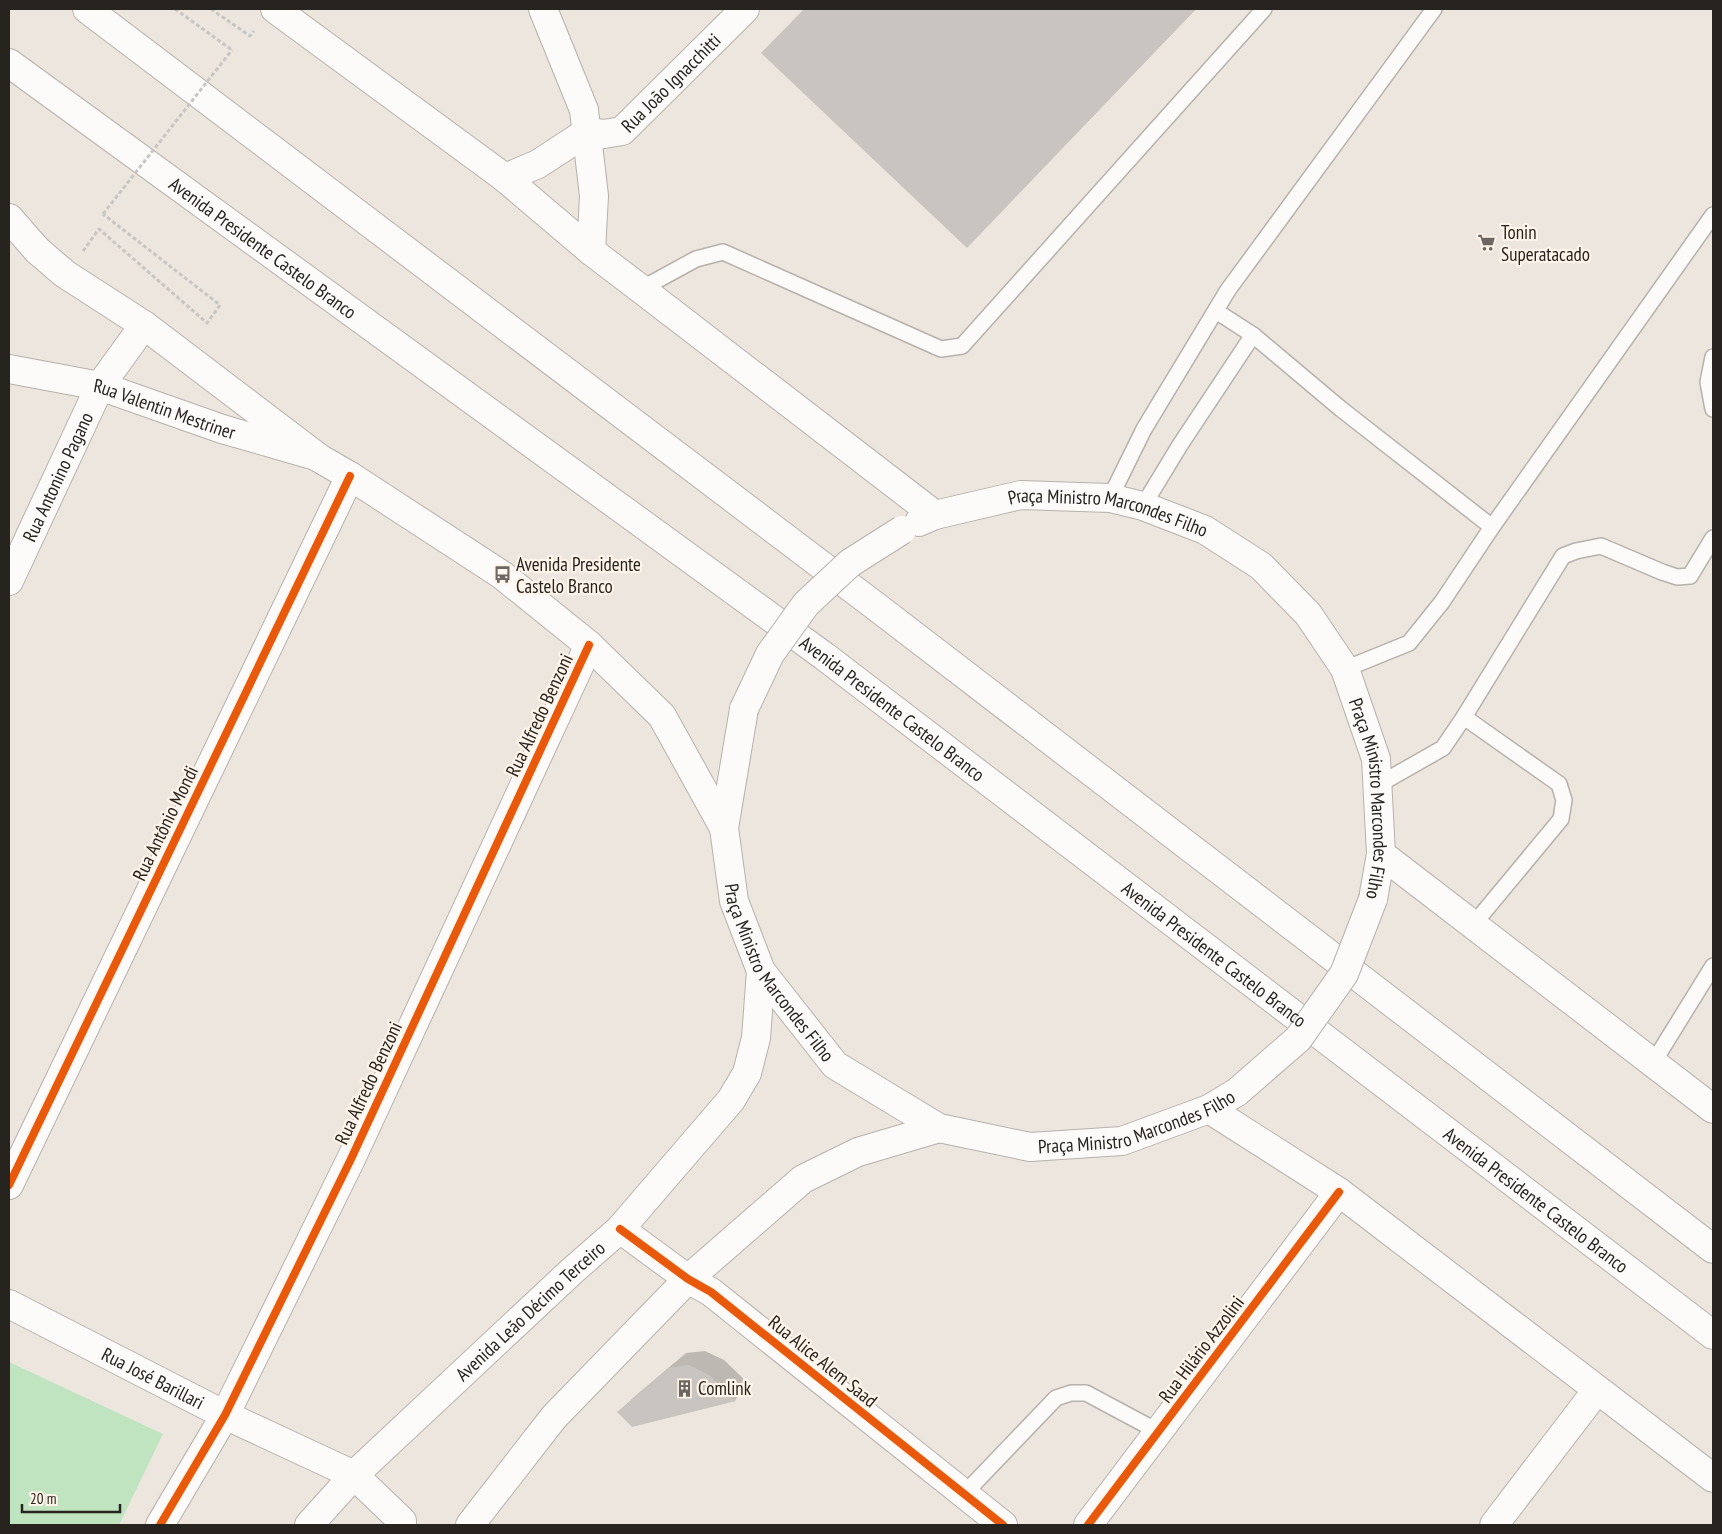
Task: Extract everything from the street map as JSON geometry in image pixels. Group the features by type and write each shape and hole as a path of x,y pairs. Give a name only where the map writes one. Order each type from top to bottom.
{"main road":[{"path":"87,9 878,608 1713,1249"},
{"path":"275,9 505,178 591,251 935,515"},
{"path":"543,9 584,110 594,196 591,251"},
{"name":"Rua João Ignacchitti","path":"586,132 604,134 622,131 745,9"},
{"name":"Avenida Presidente Castelo Branco","path":"9,63 824,656 1713,1335"},
{"path":"505,178 538,164 586,132"},
{"path":"9,218 37,250"},
{"path":"9,229 65,274 144,326 319,458 350,476 502,575 589,645 662,716 724,828"},
{"name":"Rua Antonino Pagano","path":"9,580 100,386 144,326"},
{"name":"Rua Valentin Mestriner","path":"9,369 100,386 222,429 319,458"},
{"name":"Rua Antônio Mondi","path":"9,1185 350,476"},
{"name":"Praça Ministro Marcondes Filho","path":"1021,495 1110,498 1143,506 1205,530 1261,566 1308,614 1345,669 1376,759 1380,854 1373,899 1344,974 1298,1039 1237,1092 1209,1109 1122,1141 1030,1147 939,1128 835,1065 761,971 734,901 724,828 744,709 770,654 806,604 850,563 902,530 935,515 1021,495"},
{"name":"Rua Alfredo Benzoni","path":"160,1525 225,1415 351,1159 589,645"},
{"path":"1380,854 1713,1109"},
{"name":"Avenida Leão Décimo Terceiro","path":"309,1525 354,1475 564,1277 620,1229 731,1100 747,1073 756,1038 761,971"},
{"path":"1209,1109 1339,1192 1713,1478"},
{"path":"470,1525 554,1417 688,1279 803,1179 858,1152 939,1128"},
{"name":"Rua Hilário Azzolini","path":"1088,1525 1339,1192"},
{"name":"Rua Alice Alem Saad","path":"620,1229 688,1279 710,1292 1002,1525"},
{"name":"Rua José Barillari","path":"9,1304 225,1415 354,1475 390,1509 402,1522 402,1525"},
{"path":"1494,1525 1598,1390"}],"lane":[{"path":"641,289 696,259 723,252 941,349 962,346 1264,9"},
{"path":"1110,498 1144,430 1228,290 1434,9"},
{"path":"1345,669 1409,643 1442,602 1492,527 1713,215"},
{"path":"1216,311 1253,335 1341,409 1492,527"},
{"path":"1143,506 1180,445 1253,335"},
{"path":"1713,356 1708,382 1713,409"},
{"path":"1378,785 1442,748 1464,717 1563,556 1576,551 1601,546 1662,572 1677,577 1690,576 1713,538"},
{"path":"1464,717 1559,784 1564,800 1561,819 1473,924"},
{"path":"1653,1063 1713,966"},
{"path":"964,1494 1056,1398 1071,1392 1086,1393 1158,1432"}],"path":[{"path":"65,274 99,229 207,323 220,305 103,214 232,50 175,9"},
{"path":"211,9 250,36 256,29"}],"green space":[{"path":"9,1362 163,1434 119,1525 9,1525"}],"building":[{"path":"804,9 1196,9 967,248 761,53"},
{"name":"Comlink","path":"689,1365 709,1375 736,1401 632,1427 617,1412 669,1368"}],"cycle path":[{"path":"9,1185 350,476"},
{"path":"160,1525 225,1415 351,1159 589,645"},
{"path":"1088,1525 1339,1192"},
{"path":"620,1229 688,1279 711,1292 1003,1525"}],"place":[{"name":"Tonin Superatacado","path":"1487,243"},
{"name":"Avenida Presidente Castelo Branco","path":"502,575"},
{"name":"Comlink","path":"684,1388"}]}
